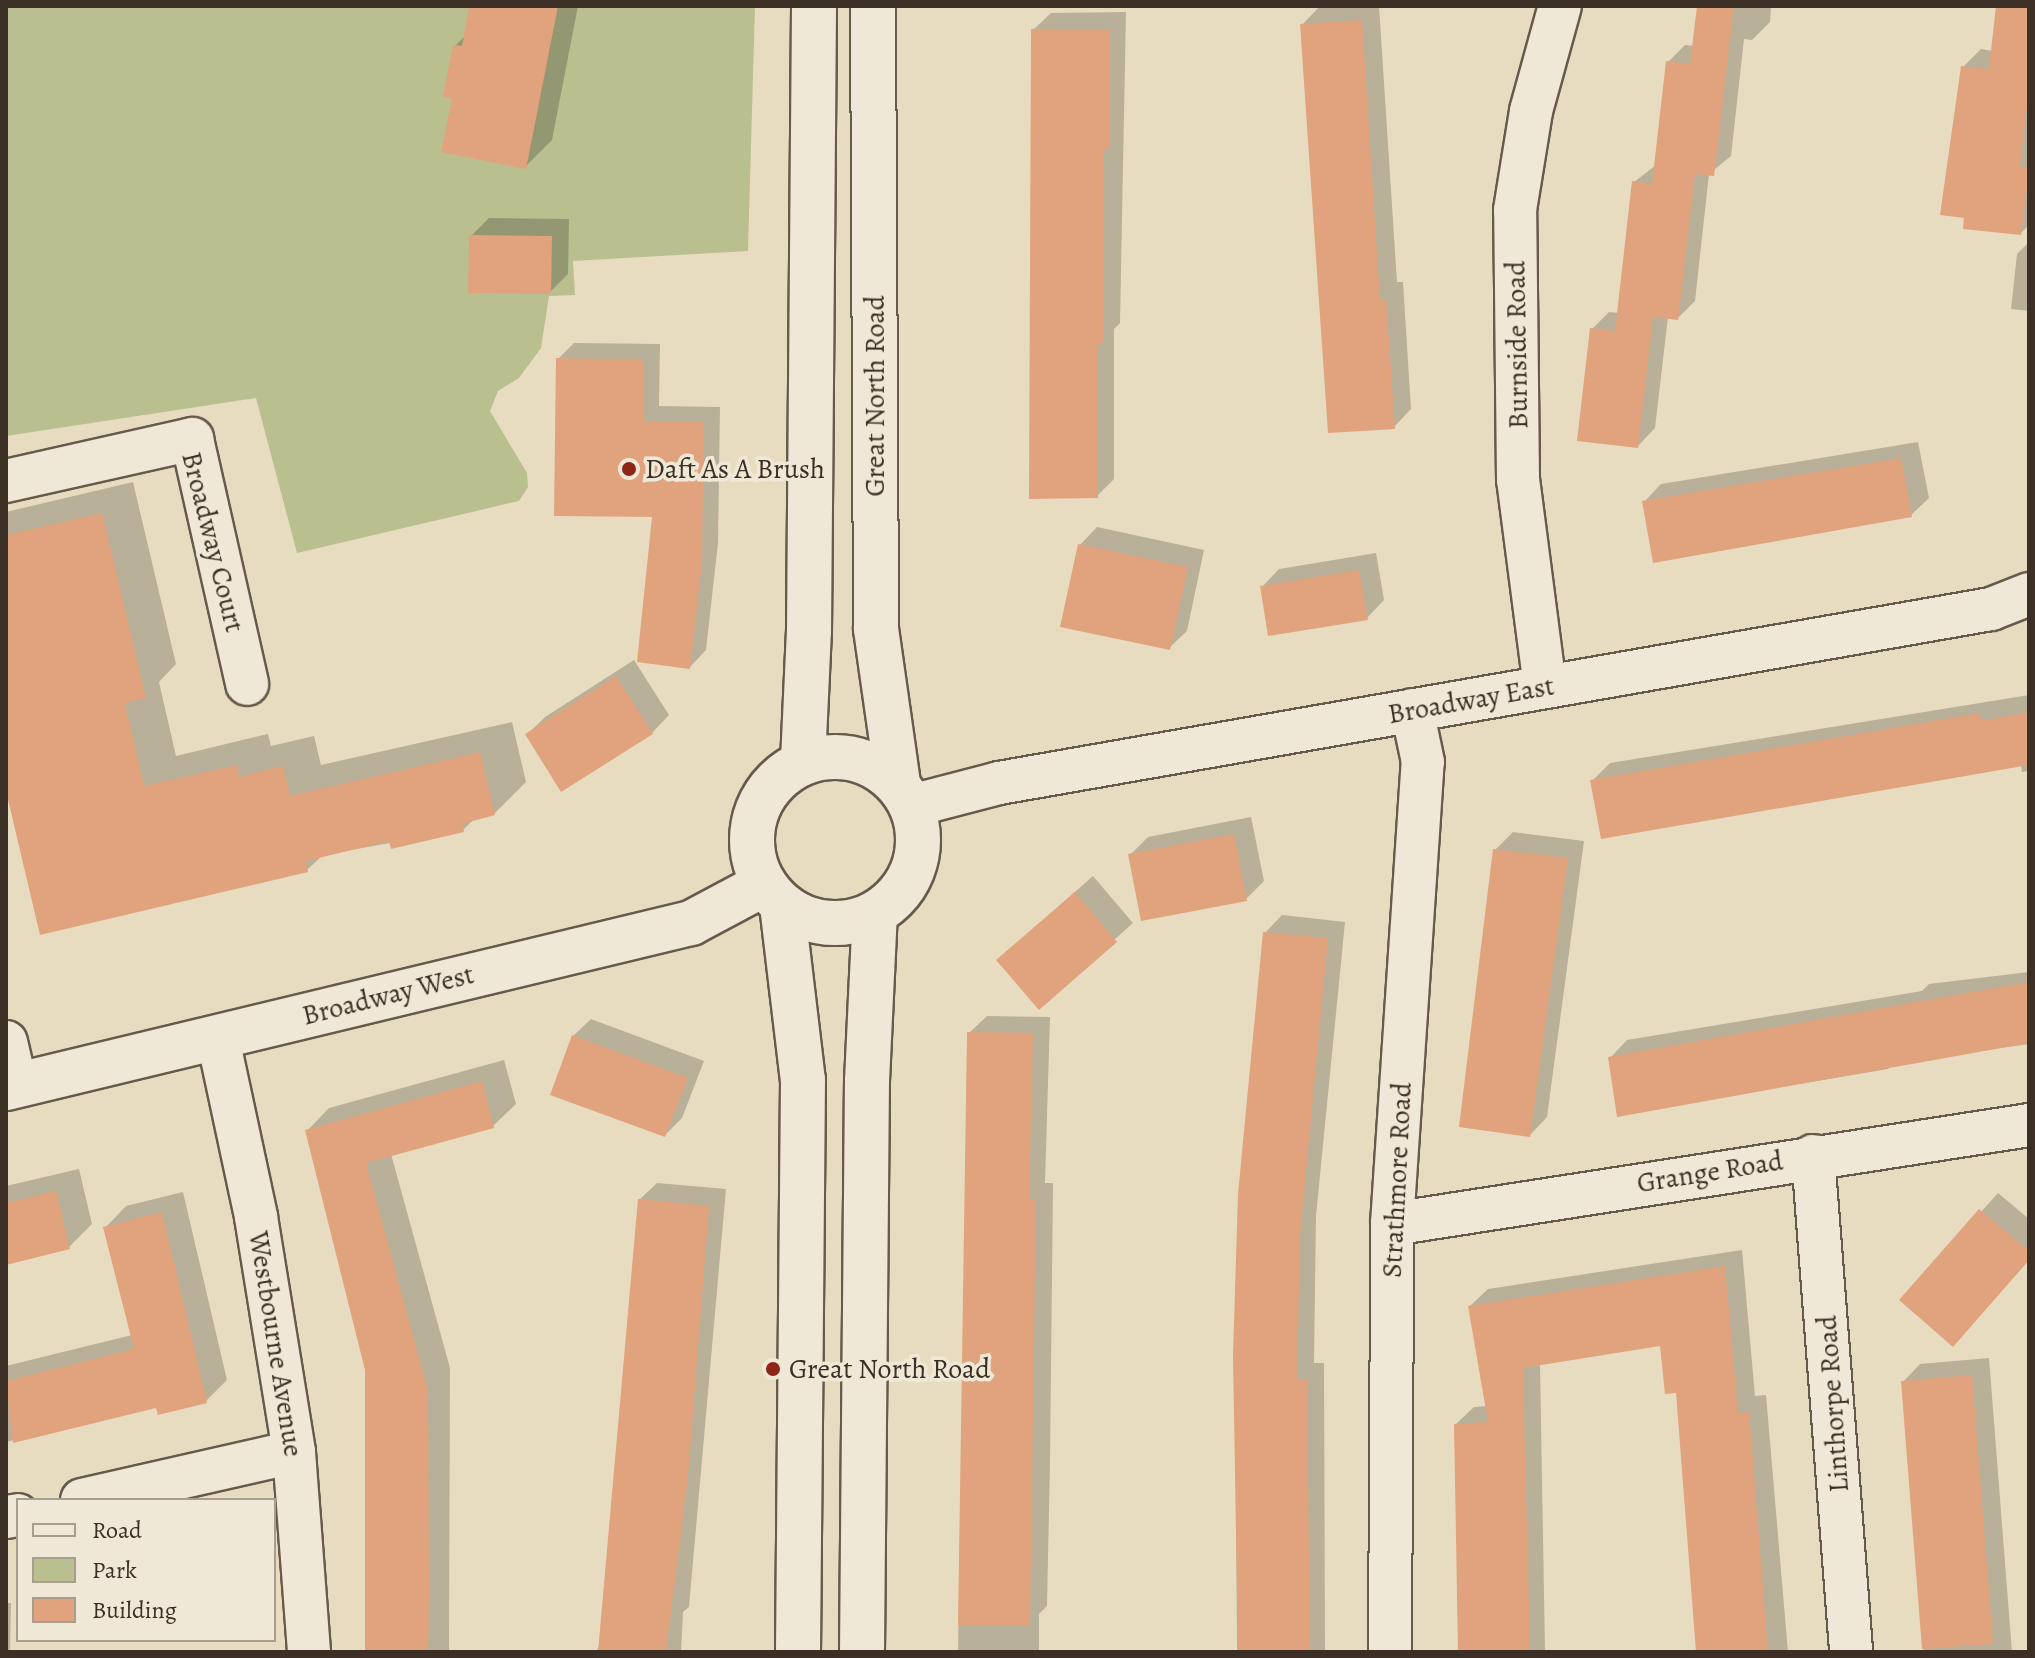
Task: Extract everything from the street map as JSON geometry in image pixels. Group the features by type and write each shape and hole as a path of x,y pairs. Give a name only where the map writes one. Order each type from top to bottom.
{"main road":[{"path":"803,762 809,631 814,6"},
{"name":"Great North Road","path":"873,6 876,629 905,795 918,830 910,878 875,914"},
{"path":"798,1652 803,1080 773,895 752,858 751,828 760,800 778,777 803,762 854,757 905,795"},
{"path":"773,895 803,918 827,923 875,914 867,1081 862,1652"},
{"name":"Broadway West","path":"11,1086 218,1039 533,957 691,923 773,895"}],"street":[{"name":"Burnside Road","path":"1545,687 1518,480 1515,210 1531,111 1560,6"},
{"name":"Broadway Court","path":"6,481 192,439 247,684"},
{"name":"Broadway East","path":"905,795 999,783 1991,609 2029,594"},
{"name":"Strathmore Road","path":"1390,1652 1392,1224 1423,762 1412,710"},
{"name":"Westbourne Avenue","path":"218,1039 256,1217 294,1452 309,1652"},
{"path":"6,1042 11,1086"},
{"name":"Grange Road","path":"1392,1224 1813,1156 2029,1125"},
{"name":"Linthorpe Road","path":"1813,1156 1851,1652"},
{"path":"91,1498 294,1452"}],"green space":[{"path":"6,6 755,6 748,251 573,261 575,295 549,296 541,348 519,378 498,391 490,411 527,473 528,487 519,501 297,553 256,398 6,436"}],"building":[{"path":"469,6 558,6 526,169 441,152 452,99 443,96 453,45 462,46"},
{"path":"1697,6 1734,6 1714,176 1695,174 1678,320 1653,317 1638,448 1577,441 1590,328 1615,331 1632,181 1652,184 1666,61 1690,64"},
{"path":"1996,6 2029,6 2029,86 2020,167 2029,168 2021,235 1963,229 1964,218 1940,215 1961,66 1989,69"},
{"path":"1362,20 1380,299 1386,299 1395,429 1328,433 1300,24"},
{"path":"1031,29 1110,29 1110,149 1103,149 1103,343 1097,343 1098,498 1029,499"},
{"path":"469,235 552,236 551,294 468,293"},
{"name":"Daft As A Brush","path":"556,358 644,360 643,422 704,422 702,561 690,669 637,662 652,517 554,516"},
{"path":"1901,458 1912,517 1653,563 1642,501"},
{"path":"102,513 146,698 125,703 144,786 237,765 239,777 283,766 290,796 480,752 495,815 462,824 464,832 391,849 389,841 306,861 308,872 40,935 6,791 6,535"},
{"path":"1078,544 1188,567 1170,650 1060,627"},
{"path":"1359,570 1368,620 1268,636 1260,586"},
{"path":"616,676 653,734 561,792 525,734"},
{"path":"2029,712 2029,765 1601,839 1590,780 1980,713 1981,721"},
{"path":"1234,834 1247,901 1141,921 1128,854"},
{"path":"1493,849 1568,858 1530,1137 1459,1127"},
{"path":"1075,892 1117,942 1039,1010 996,960"},
{"path":"1263,932 1328,938 1300,1235 1297,1379 1307,1379 1310,1652 1238,1652 1233,1355 1238,1194"},
{"path":"2029,982 2029,1043 1617,1117 1608,1057"},
{"path":"967,1032 1033,1033 1029,1200 1036,1200 1030,1625 958,1625"},
{"path":"572,1035 688,1078 665,1137 550,1095"},
{"path":"482,1081 494,1128 366,1163 428,1391 429,1594 428,1652 365,1652 365,1370 305,1130"},
{"path":"56,1191 70,1249 6,1265 6,1203"},
{"path":"638,1199 709,1206 688,1476 666,1652 598,1652"},
{"path":"1979,1209 2029,1251 2029,1260 1953,1347 1899,1300"},
{"path":"162,1212 207,1403 158,1415 156,1408 13,1443 6,1381 134,1349 103,1227"},
{"path":"1725,1266 1738,1413 1749,1412 1768,1652 1696,1652 1676,1393 1665,1394 1660,1346 1523,1368 1530,1652 1458,1652 1454,1424 1488,1422 1468,1306"},
{"path":"1972,1375 1993,1644 1922,1649 1901,1381"}],"place":[{"name":"Daft As A Brush","path":"629,469"},
{"name":"Great North Road","path":"773,1369"}]}
